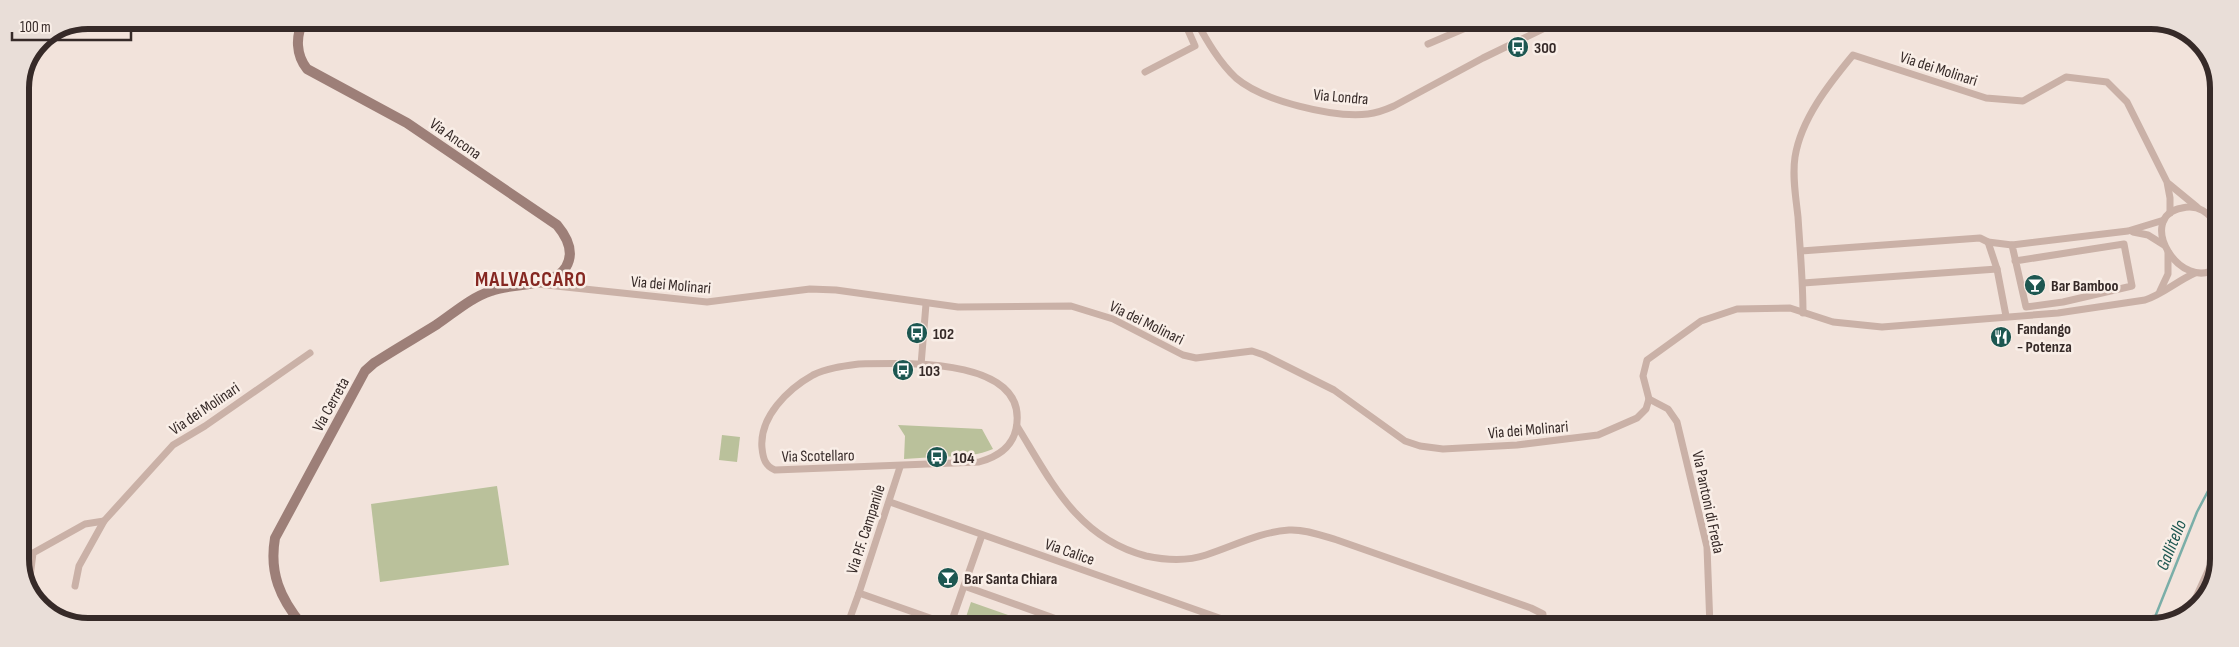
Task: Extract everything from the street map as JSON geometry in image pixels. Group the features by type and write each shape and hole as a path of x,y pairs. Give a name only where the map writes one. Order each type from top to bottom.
{"street":[{"name":"Via Ancona","path":"300,29 298,34 298,52 302,63 307,69 407,123 557,225 568,242 570,251 566,267 559,274 534,284"},
{"path":"1145,72 1196,46 1188,29"},
{"name":"Via Londra","path":"1200,29 1210,47 1225,66 1249,87 1263,94 1297,105 1332,112 1360,114 1383,111 1394,106 1483,58 1543,29"},
{"path":"1428,44 1465,29"},
{"name":"Via dei Molinari","path":"1803,312 1801,251 1794,175 1796,156 1802,134 1812,114 1832,81 1853,55 1986,98 2023,101 2066,77 2107,82 2127,102 2167,182 2170,213"},
{"name":"Via dei Molinari","path":"2167,182 2198,208 2207,212"},
{"path":"2195,274 2168,252 2164,244 2162,232 2164,220 2170,213 2183,207 2198,208"},
{"path":"2207,212 2210,215"},
{"path":"1801,251 1980,238 1988,242 2012,245 2128,231 2164,220"},
{"path":"2128,231 2148,235 2164,244"},
{"path":"1988,242 1997,269 2006,316"},
{"path":"2012,245 2015,261 2026,307 2063,302 2132,286 2124,244 2015,261"},
{"path":"2157,296 2168,274 2168,252"},
{"path":"1803,283 1997,269"},
{"path":"1649,399 1643,376 1647,360 1701,320 1737,309 1790,308 1833,322 1882,327 2064,312 2145,300 2157,296 2175,283 2195,274 2208,274"},
{"name":"Via dei Molinari","path":"534,284 707,302 737,300 778,292 818,289 926,304 980,308 1071,306 1113,318 1183,355 1196,358 1252,352 1264,355 1334,390 1349,399 1395,435 1420,446 1443,448 1517,446 1598,435 1637,418 1646,409 1649,399"},
{"name":"Via Cerreta","path":"296,618 286,605 276,582 273,559 275,538 358,382 374,363 475,298 508,286 534,284"},
{"path":"2063,302 2064,312"},
{"path":"921,365 926,304"},
{"name":"Via dei Molinari","path":"75,586 79,566 104,522 173,444 205,426 310,353"},
{"name":"Via Scotellaro","path":"859,364 921,365 974,372 998,382 1013,399 1016,408 1017,426 1011,444 998,455 972,463 775,470 765,462 762,447 763,431 769,418 781,401 814,375 835,368 859,364"},
{"name":"Via Pantoni di Freda","path":"1649,399 1668,410 1677,422 1707,547 1710,618"},
{"path":"1017,426 1054,488 1082,521 1111,543 1134,553 1158,559 1204,556 1256,536 1290,530 1338,540 1531,608 1543,614 1543,618"},
{"name":"Via P.F. Campanile","path":"900,467 859,593 928,618"},
{"name":"Via Calice","path":"890,502 1219,618"},
{"path":"31,573 33,553 84,524 104,522"},
{"path":"953,618 982,535"},
{"path":"2196,598 2210,566"},
{"path":"964,586 1054,618"},
{"path":"850,618 859,593"}],"green space":[{"path":"898,425 982,429 993,449 964,456 904,459 905,436"},
{"path":"722,435 740,437 737,462 719,460"},
{"path":"497,486 509,565 380,582 371,504"},
{"path":"971,602 1016,618 966,618"}],"waterway":[{"name":"Gallitello","path":"2155,618 2197,512 2210,487"}],"place":[{"name":"300","path":"1518,47"},
{"name":"Bar Bamboo","path":"2035,285"},
{"name":"102","path":"917,333"},
{"name":"Fandango - Potenza","path":"2001,337"},
{"name":"103","path":"903,370"},
{"name":"104","path":"937,457"},
{"name":"Bar Santa Chiara","path":"948,578"}],"district":[{"name":"MALVACCARO","path":"531,279"}]}
